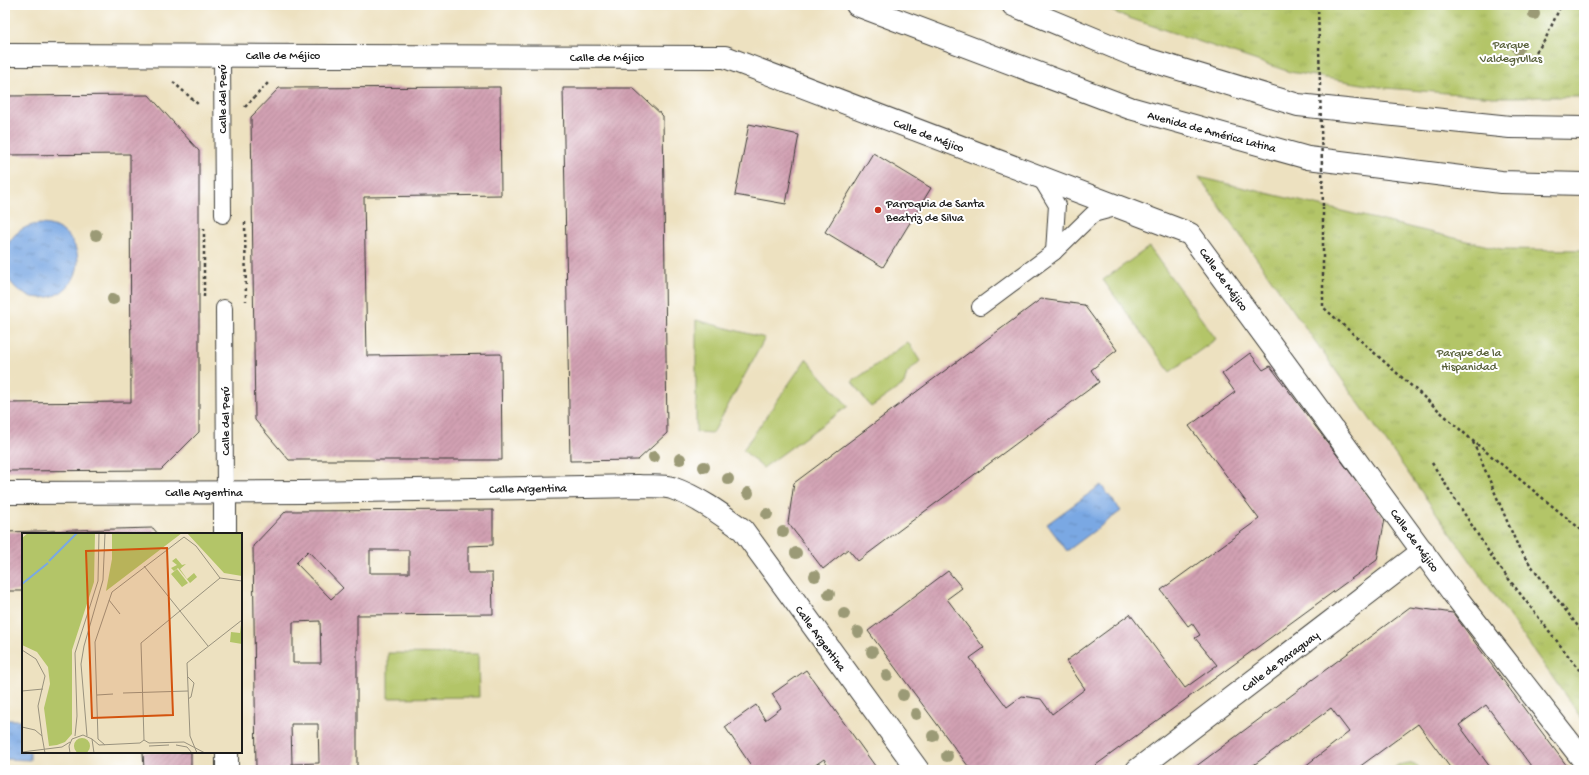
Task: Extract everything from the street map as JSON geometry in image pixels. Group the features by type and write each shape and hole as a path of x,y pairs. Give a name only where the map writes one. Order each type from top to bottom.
{"street":[{"name":"Avenida de América Latina","path":"857,5 1130,108 1308,158 1501,182 1584,184"},
{"path":"1013,5 1133,54 1298,105 1510,127 1584,128"},
{"name":"Calle de Méjico","path":"5,55 725,57 1190,234 1423,551 1584,761"},
{"name":"Calle Argentina","path":"5,493 225,492 638,486 670,487 696,499 743,530 918,770"},
{"name":"Calle del Perú","path":"225,492 226,533"},
{"name":"Calle de Paraguay","path":"1137,770 1423,551"},
{"path":"227,753 227,770"}],"lane":[{"name":"Calle del Perú","path":"222,55 223,215"},
{"path":"1040,177 1057,205 1054,252"},
{"path":"980,307 1054,252 1093,214 1119,206"},
{"name":"Calle del Perú","path":"224,308 225,492"}],"path":[{"path":"1318,5 1323,207 1323,307 1509,473 1584,532"},
{"path":"1536,52 1545,40 1561,5"},
{"path":"244,108 272,78"},
{"path":"170,80 203,109"},
{"path":"245,219 246,305"},
{"path":"204,227 204,305"},
{"path":"1473,441 1520,551 1584,634"},
{"path":"1432,463 1494,560 1584,676"}],"green space":[{"name":"Parque Valdegrullas","path":"1097,5 1584,5 1584,97 1495,97 1386,88 1290,72 1129,18"},
{"name":"Parque de la Hispanidad","path":"1199,177 1501,249 1584,250 1584,722"},
{"path":"1149,247 1216,339 1170,372 1103,280"},
{"path":"696,320 765,338 713,433 696,432"},
{"path":"908,342 920,361 907,373 904,384 871,407 852,382"},
{"path":"806,359 848,406 763,468 743,450"},
{"path":"388,653 478,654 479,697 388,698"},
{"path":"1409,763 1417,766 1421,770 1391,770 1398,765"}],"water":[{"path":"41,224 55,227 67,235 75,247 78,261 75,275 67,287 55,295 41,298 27,295 15,287 7,275 4,261 7,247 15,235 27,227"},
{"path":"1101,485 1121,511 1067,551 1047,524"},
{"path":"5,720 22,720 22,753 30,753 30,760 5,759"}],"building":[{"path":"500,87 501,195 364,197 367,356 501,354 502,460 289,460 255,420 251,117 279,88"},
{"path":"563,88 633,88 663,116 667,433 638,460 570,461"},
{"path":"149,95 199,151 199,432 161,470 5,471 5,403 131,402 130,154 5,155 5,96"},
{"path":"749,124 799,135 786,204 735,195"},
{"name":"Parroquia de Santa Beatriz de Silva","path":"873,153 931,188 883,267 825,232"},
{"path":"1041,299 1084,305 1117,350 1091,370 1099,382 858,561 848,549 823,569 788,523 794,483"},
{"path":"1250,353 1263,370 1270,366 1385,519 1377,560 1089,770 971,770 868,631 948,571 962,588 947,599 984,648 970,658 1007,707 1022,696 1041,699 1052,714 1085,689 1066,661 1130,614 1185,688 1217,665 1195,638 1200,635 1192,623 1188,626 1161,590 1259,519 1189,426 1235,392 1222,374"},
{"path":"493,510 493,545 468,546 468,573 492,573 493,614 357,615 357,770 256,770 253,546 286,511","holes":["370,550 409,550 409,573 370,573","308,551 343,588 331,599 296,563","320,621 321,663 293,663 293,622","291,724 318,724 319,763 292,764"]},
{"path":"153,528 157,533 22,533 22,591 5,591 5,532"},
{"path":"1410,607 1453,613 1570,770 1534,770 1486,705 1459,725 1490,767 1486,770 1452,770 1418,724 1355,770 1300,770 1349,732 1331,708 1247,770 1191,770"},
{"path":"806,670 878,770 831,770 824,759 808,770 754,770 725,727 756,705 765,720 781,708 772,694"},
{"path":"143,753 191,753 191,770 144,770"}],"place":[{"name":"Parroquia de Santa Beatriz de Silva","path":"878,210"}]}
